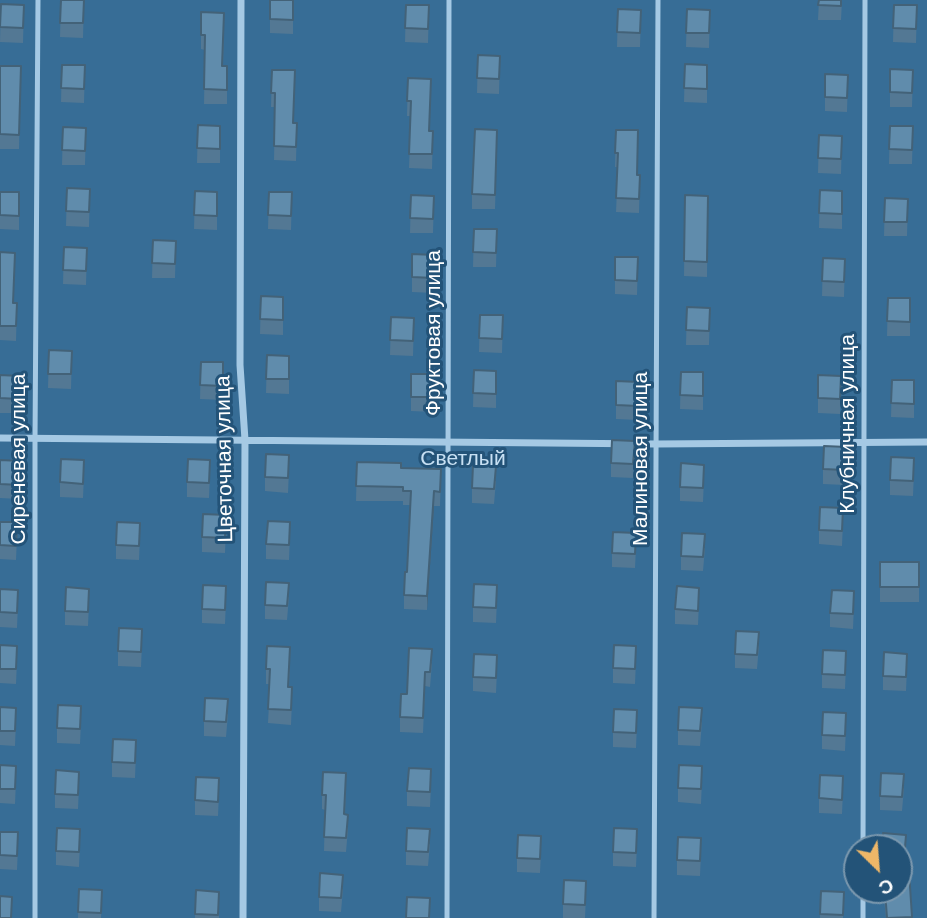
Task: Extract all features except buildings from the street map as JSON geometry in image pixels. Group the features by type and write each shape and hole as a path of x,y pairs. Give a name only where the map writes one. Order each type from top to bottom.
{"street":[{"name":"Цветочная улица","path":"241,0 240,365 245,440 243,918"},
{"path":"0,439 656,444 927,442"}],"lane":[{"name":"Сиреневая улица","path":"35,918 38,0"},
{"name":"Фруктовая улица","path":"447,918 449,0"},
{"name":"Малиновая улица","path":"654,918 658,0"},
{"name":"Клубничная улица","path":"863,834 865,0"}],"green space":[{"name":"Светлый","path":"0,0 927,0 927,918 0,918"}]}
